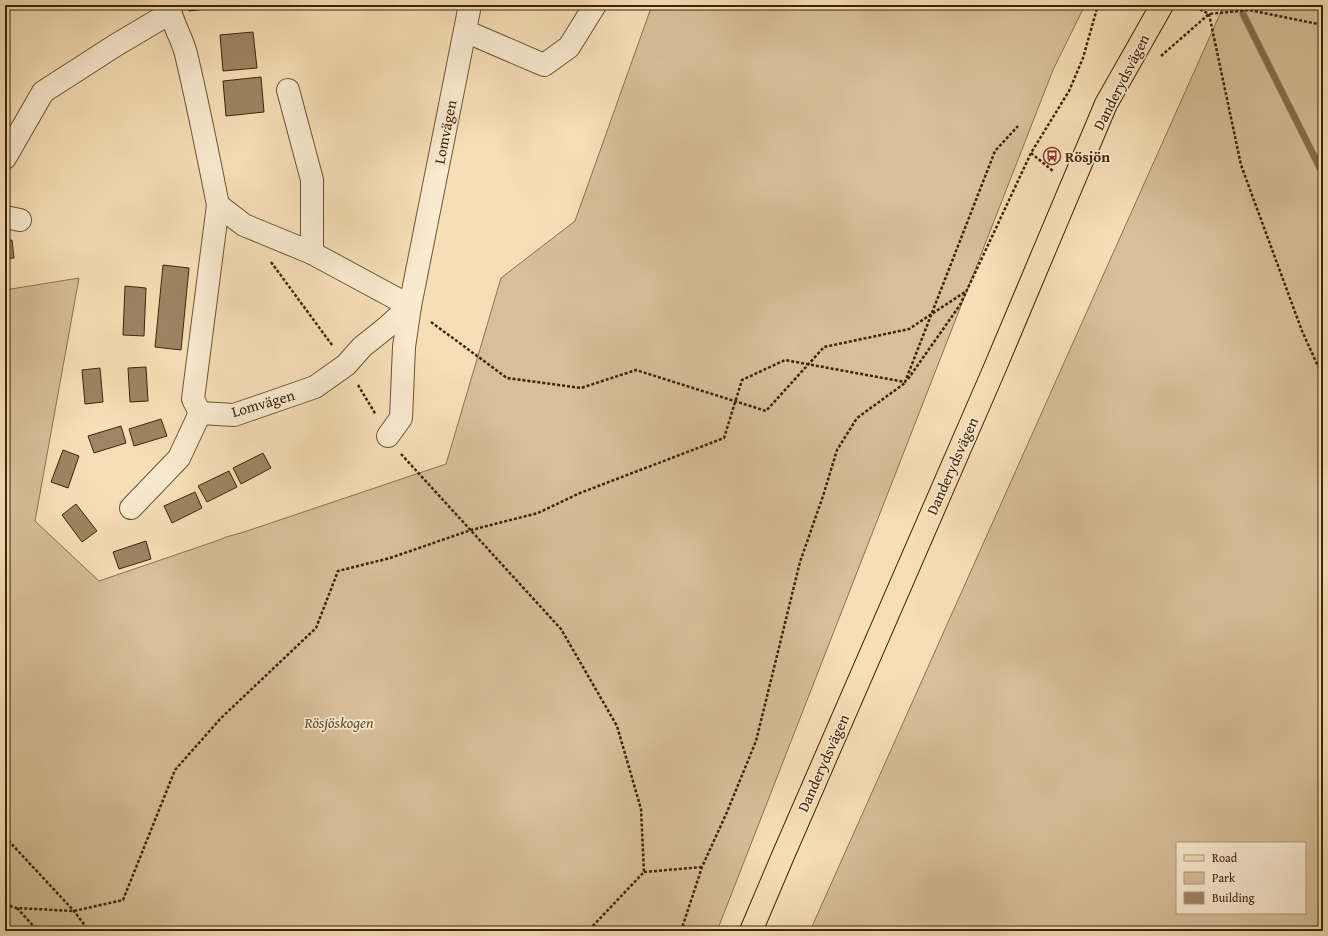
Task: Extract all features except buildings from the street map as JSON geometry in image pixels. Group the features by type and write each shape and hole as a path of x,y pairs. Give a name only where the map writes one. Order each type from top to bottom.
{"main road":[{"name":"Danderydsvägen","path":"752,931 782,858 994,370 1106,104 1162,5"}],"lane":[{"name":"Lomvägen","path":"200,413 234,415 315,387 346,365 362,347 410,306 470,5"},
{"path":"465,31 544,65 569,47 595,5"},
{"path":"5,158 43,92 170,9 185,52 203,129 218,205 192,399 200,413 179,458 130,508"},
{"path":"288,90 312,180 312,253"},
{"path":"218,205 244,225 312,253 410,306 404,347 401,418 388,436"}],"path":[{"path":"681,931 702,867 727,812 756,741 800,562 837,450 857,418 905,382 960,305 1032,153 1069,91 1083,58 1098,5"},
{"path":"1191,5 1209,14 1250,10 1323,25"},
{"path":"1209,14 1241,165 1302,331 1323,377"},
{"path":"905,382 995,151 1018,126"},
{"path":"267,257 346,365 388,436 406,460 561,629 617,726 641,809 644,872"},
{"path":"410,306 507,378 581,388 636,370 766,411 824,346 909,329 966,291"},
{"path":"5,904 16,908 74,911 123,900 175,770 221,718 316,628 338,571 390,558 470,530 538,513 580,493 724,438 742,380 785,360 905,382"},
{"path":"5,838 74,911 89,931"},
{"path":"588,931 644,872 702,867"},
{"path":"16,908 38,931"}],"green space":[{"name":"Rösjöskogen","path":"652,5 1085,5 1053,70 717,931 5,931 5,290 79,278 35,521 99,581 446,464 501,278 575,221"},
{"path":"1224,5 1323,5 1323,931 810,931"}],"waterway":[{"path":"1243,14 1323,174"}],"place":[{"name":"Rösjön","path":"1052,156"}]}
